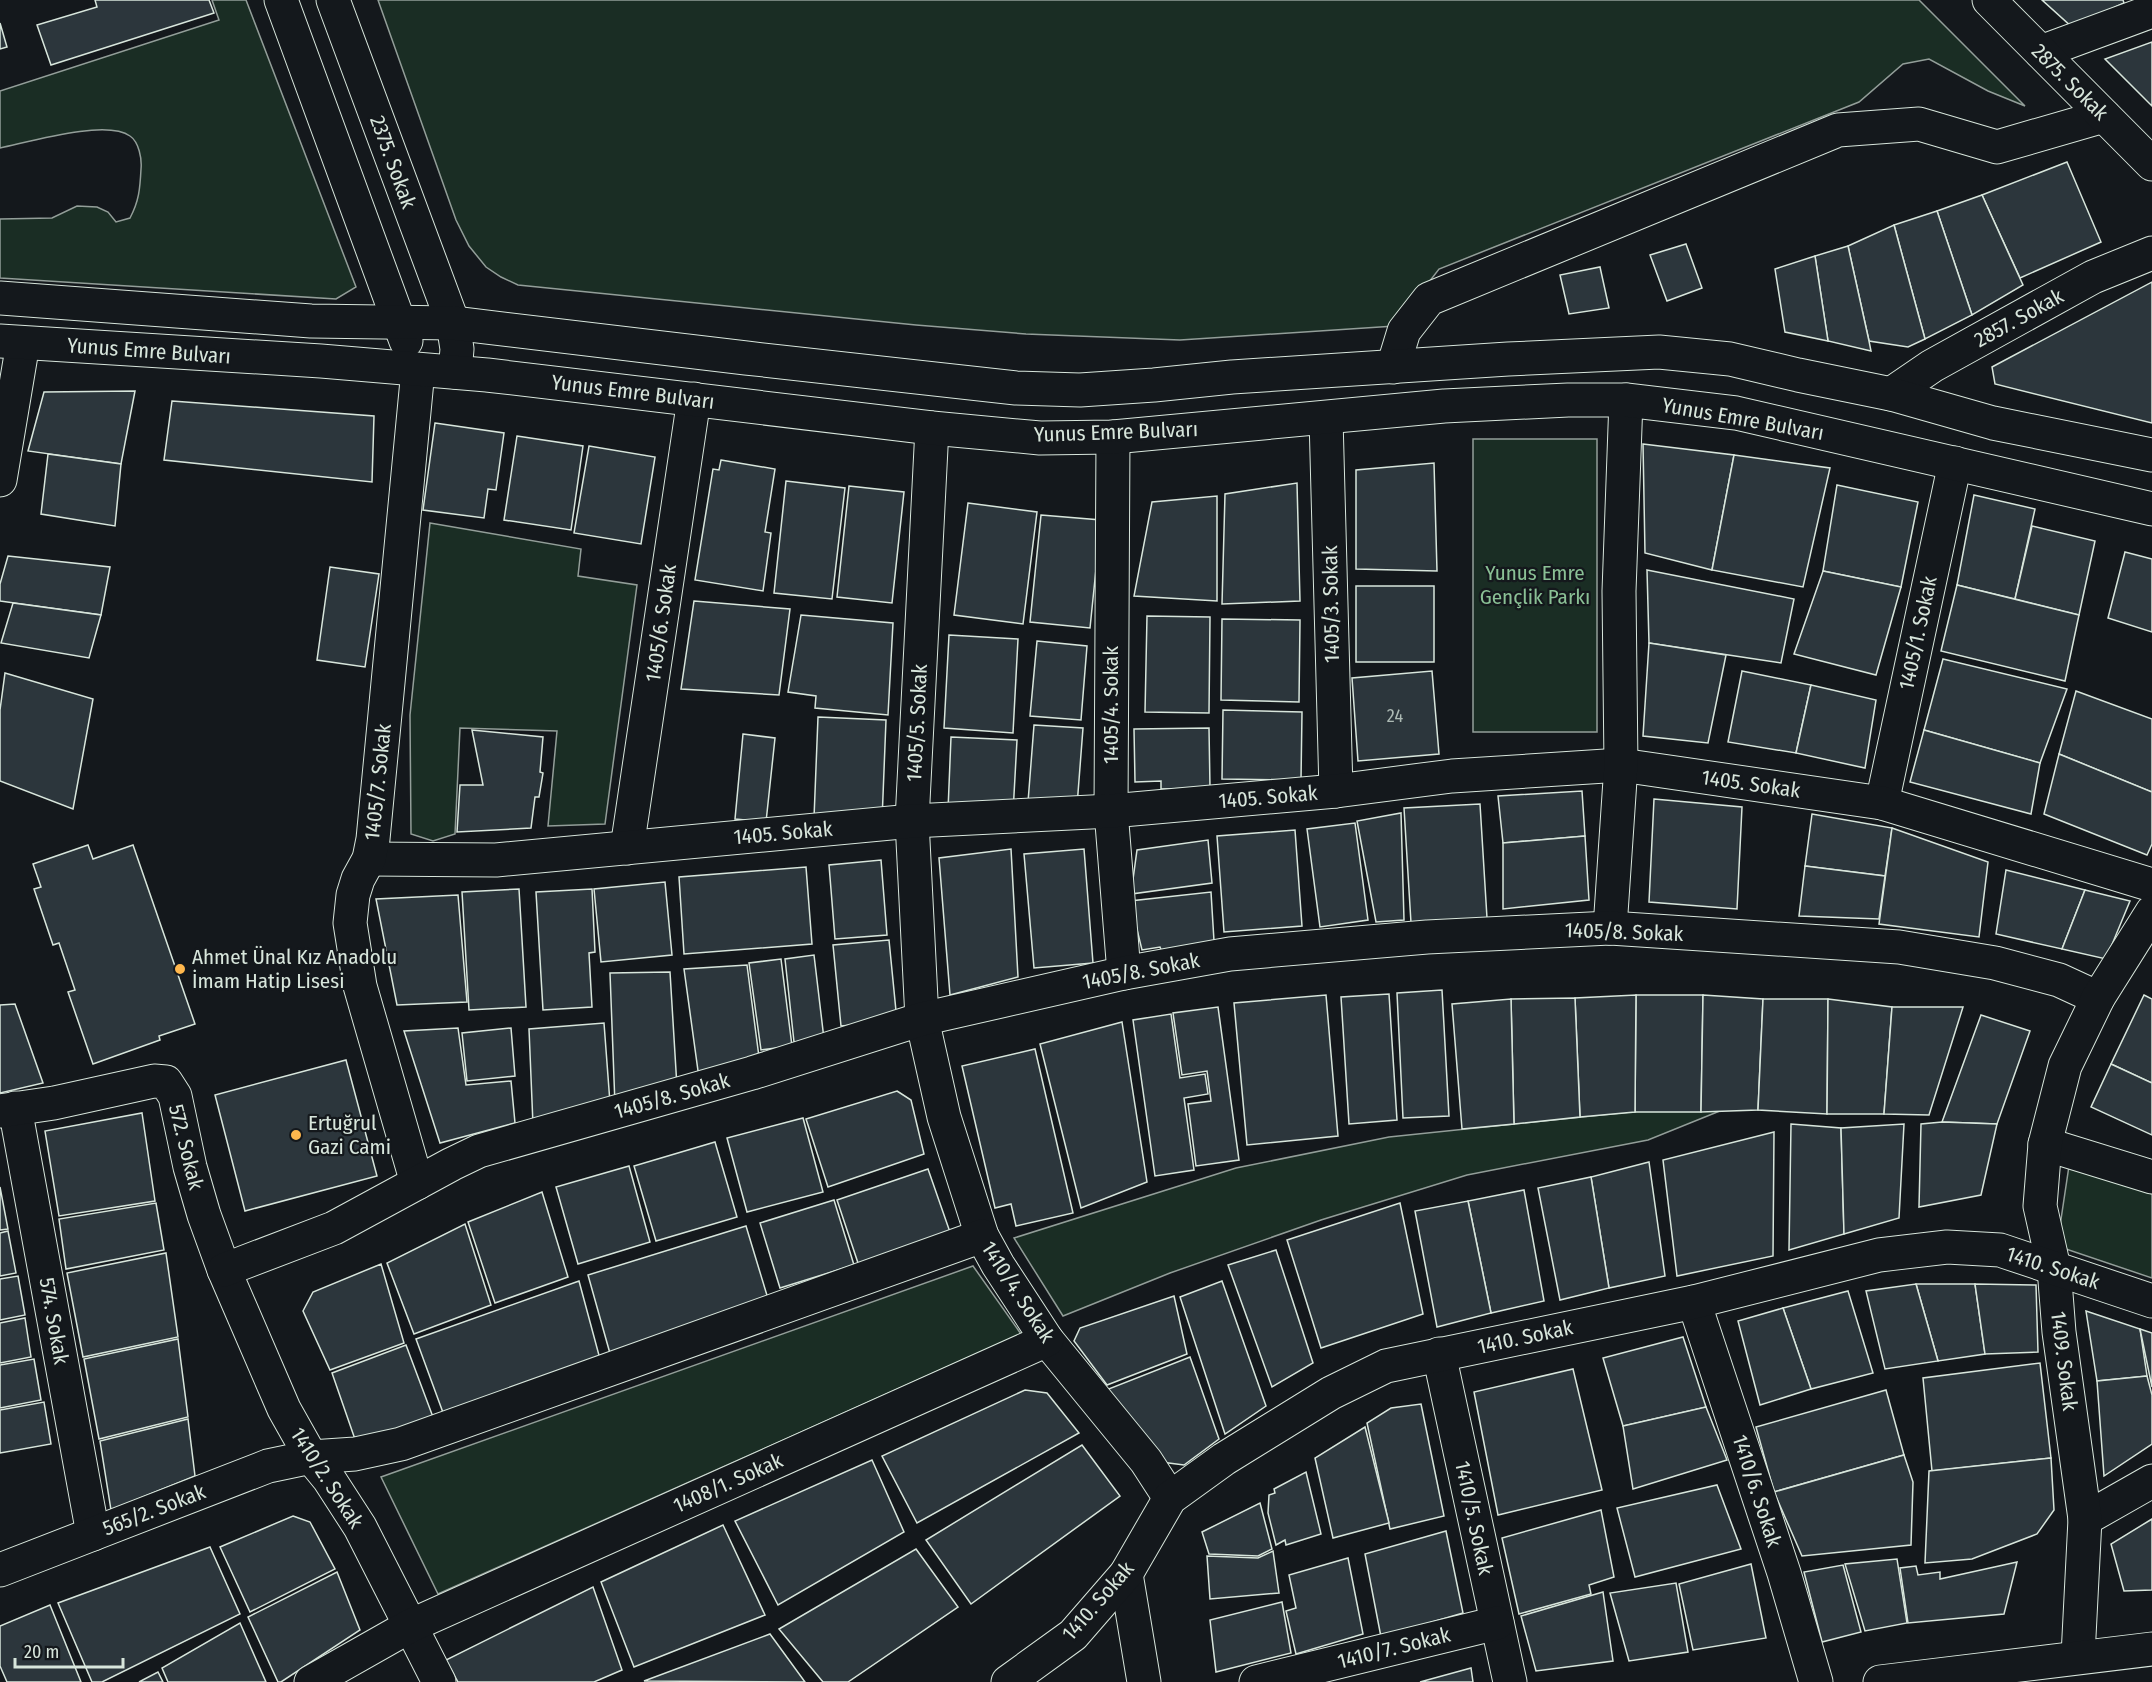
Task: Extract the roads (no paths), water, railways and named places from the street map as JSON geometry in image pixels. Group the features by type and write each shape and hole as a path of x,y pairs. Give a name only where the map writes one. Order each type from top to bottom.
{"street":[{"path":"280,0 418,370"},
{"name":"2375. Sokak","path":"333,0 453,323 457,350 455,372"},
{"name":"2875. Sokak","path":"1989,0 2152,164"},
{"path":"2041,52 2152,11"},
{"path":"1393,367 1404,331 1429,299 1838,130 1920,124 1997,147 2104,116"},
{"name":"2857. Sokak","path":"1892,394 1932,366 2093,277 2152,253"},
{"name":"Yunus Emre Bulvarı","path":"0,298 310,321 453,323 1016,388 1080,390 1233,377 1659,352 1730,359 1892,394 1993,423 2152,455"},
{"path":"0,480 12,342"},
{"name":"Yunus Emre Bulvarı","path":"12,342 321,361 455,372 932,428 1040,438 1113,437 1488,404 1626,400 1736,413 2152,508"},
{"name":"1405/7. Sokak","path":"417,1183 360,986 350,923 356,887 369,859 418,370"},
{"name":"1405/6. Sokak","path":"627,848 694,399"},
{"path":"1610,928 1621,765 1619,591 1626,400"},
{"name":"1405/3. Sokak","path":"1326,418 1336,790"},
{"name":"1405/5. Sokak","path":"922,1019 912,821 932,428"},
{"name":"1405/4. Sokak","path":"1113,437 1111,811 1124,973"},
{"name":"1405/1. Sokak","path":"1882,803 1955,463"},
{"name":"1405. Sokak","path":"369,859 496,860 912,821 1111,811 1336,790 1452,776 1621,765 1882,803 2152,885"},
{"name":"1409. Sokak","path":"2078,1656 2085,1519 2060,1332 2054,1268 2040,1206 2044,1144 2065,1066 2098,998 2152,912"},
{"name":"1405/8. Sokak","path":"224,1270 334,1228 479,1151 741,1076 922,1019 1124,973 1230,954 1427,938 1610,928 1899,947 1995,963 2059,980 2098,998"},
{"name":"1410/4. Sokak","path":"922,1019 944,1117 982,1236 998,1265 1047,1340 1146,1461 1170,1498"},
{"name":"572. Sokak","path":"7,1109 54,1103 154,1081 166,1082 175,1096 190,1167 224,1270"},
{"name":"574. Sokak","path":"7,1109 93,1534"},
{"path":"2044,1144 2152,1177"},
{"name":"565/2. Sokak","path":"0,1570 268,1466 311,1457 355,1454 401,1444 982,1236"},
{"name":"1410. Sokak","path":"1008,1682 1073,1635 1126,1574 1170,1498 1224,1459 1331,1393 1386,1366 1694,1302 1879,1255 1947,1247 2000,1250 2152,1301"},
{"name":"1410/2. Sokak","path":"224,1270 284,1409 311,1457 329,1479 360,1527 439,1682"},
{"name":"1410/6. Sokak","path":"1694,1302 1784,1573 1816,1682"},
{"name":"1408/1. Sokak","path":"311,1682 410,1626 1047,1340"},
{"name":"1410/5. Sokak","path":"1439,1354 1510,1682"},
{"path":"2085,1519 2152,1481"},
{"path":"1126,1574 1144,1682"},
{"name":"1410/7. Sokak","path":"1256,1682 1497,1623"},
{"path":"1880,1682 2078,1656 2152,1649"}],"place":[{"name":"Ahmet Ünal Kız Anadolu İmam Hatip Lisesi","path":"180,969"},
{"name":"Ertuğrul Gazi Cami","path":"296,1135"}],"park label":[{"name":"Yunus Emre Gençlik Parkı","path":"1535,585"}]}
